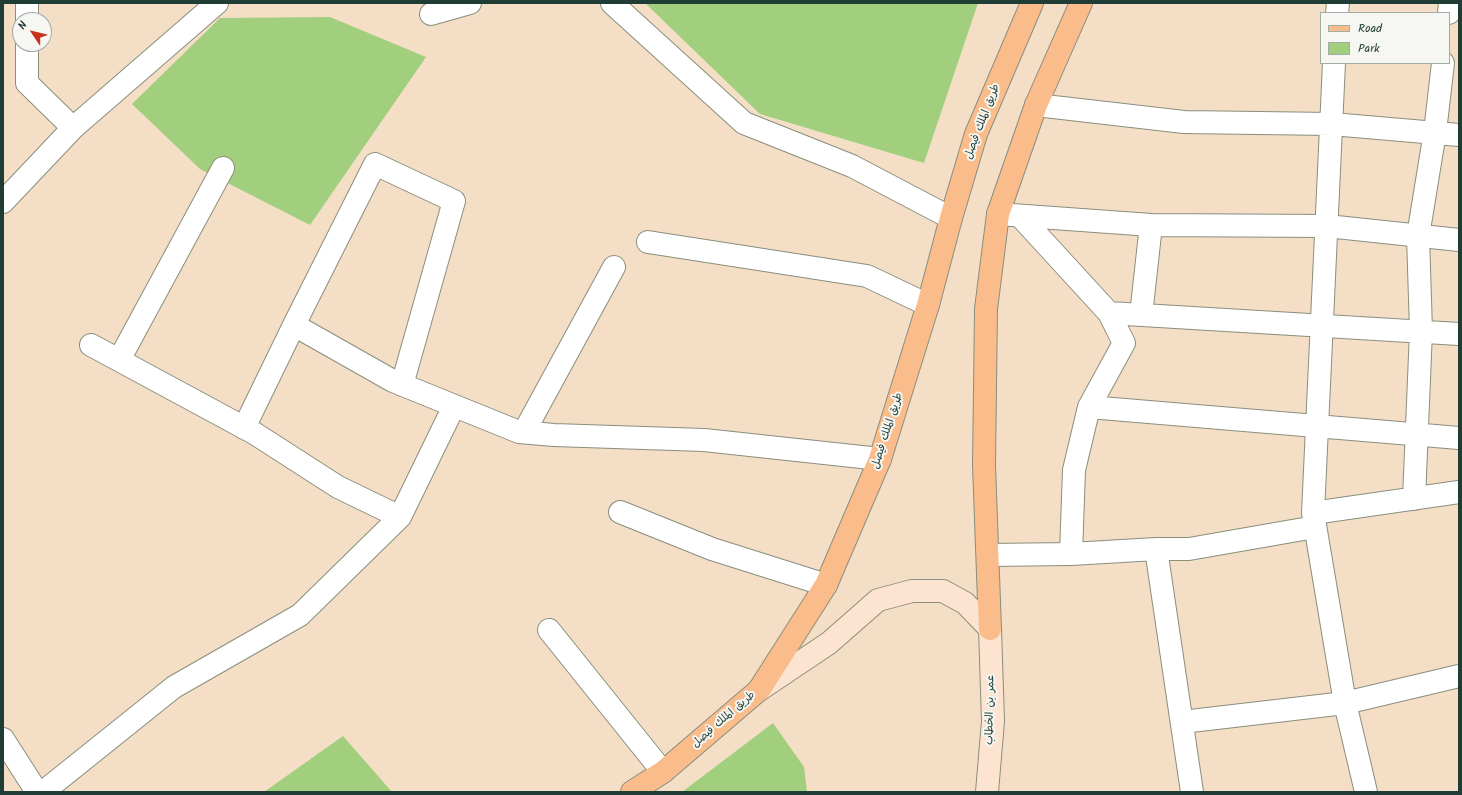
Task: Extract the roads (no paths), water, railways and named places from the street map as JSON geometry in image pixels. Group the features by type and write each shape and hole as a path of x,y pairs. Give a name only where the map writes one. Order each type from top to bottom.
{"main road":[{"name":"طريق الملك فيصل","path":"632,792 663,772 758,690 826,584 880,459 928,305 951,218 976,134 1032,3"},
{"path":"990,629 984,465 986,309 998,214 1036,105 1081,3"}],"street":[{"path":"3,202 73,128 217,3"},
{"path":"431,14 470,3"},
{"path":"612,3 744,123 852,166 951,218"},
{"path":"27,52 27,83 73,128"},
{"path":"1334,64 1314,520 1345,703 1366,792"},
{"path":"1414,499 1421,330 1418,236 1435,132 1443,64"},
{"path":"1036,105 1184,122 1332,124 1435,132 1459,136"},
{"path":"244,428 375,164 454,200 402,385"},
{"path":"119,360 223,168"},
{"path":"998,214 1151,225 1327,226 1459,240"},
{"path":"1020,216 1109,313 1124,343 1089,407 1074,470 1071,554"},
{"path":"1141,315 1151,225"},
{"path":"648,242 867,276 928,305"},
{"path":"524,432 614,267"},
{"path":"1109,313 1421,330 1459,334"},
{"path":"294,325 393,381 519,432 704,440 880,459"},
{"path":"91,345 244,428 338,487 400,517"},
{"path":"43,792 174,687 300,615 400,517 454,406"},
{"path":"1089,407 1459,438"},
{"path":"988,556 1189,549 1314,520 1414,499 1459,492"},
{"path":"620,512 712,549 826,584"},
{"path":"1156,549 1192,792"},
{"path":"758,690 829,643 878,600 912,591 943,591 965,603 990,629"},
{"name":"عمر بن الخطاب","path":"987,792 993,721 990,629"},
{"path":"549,630 663,772"},
{"path":"1182,722 1345,703 1459,676"},
{"path":"3,738 37,792"}]}
